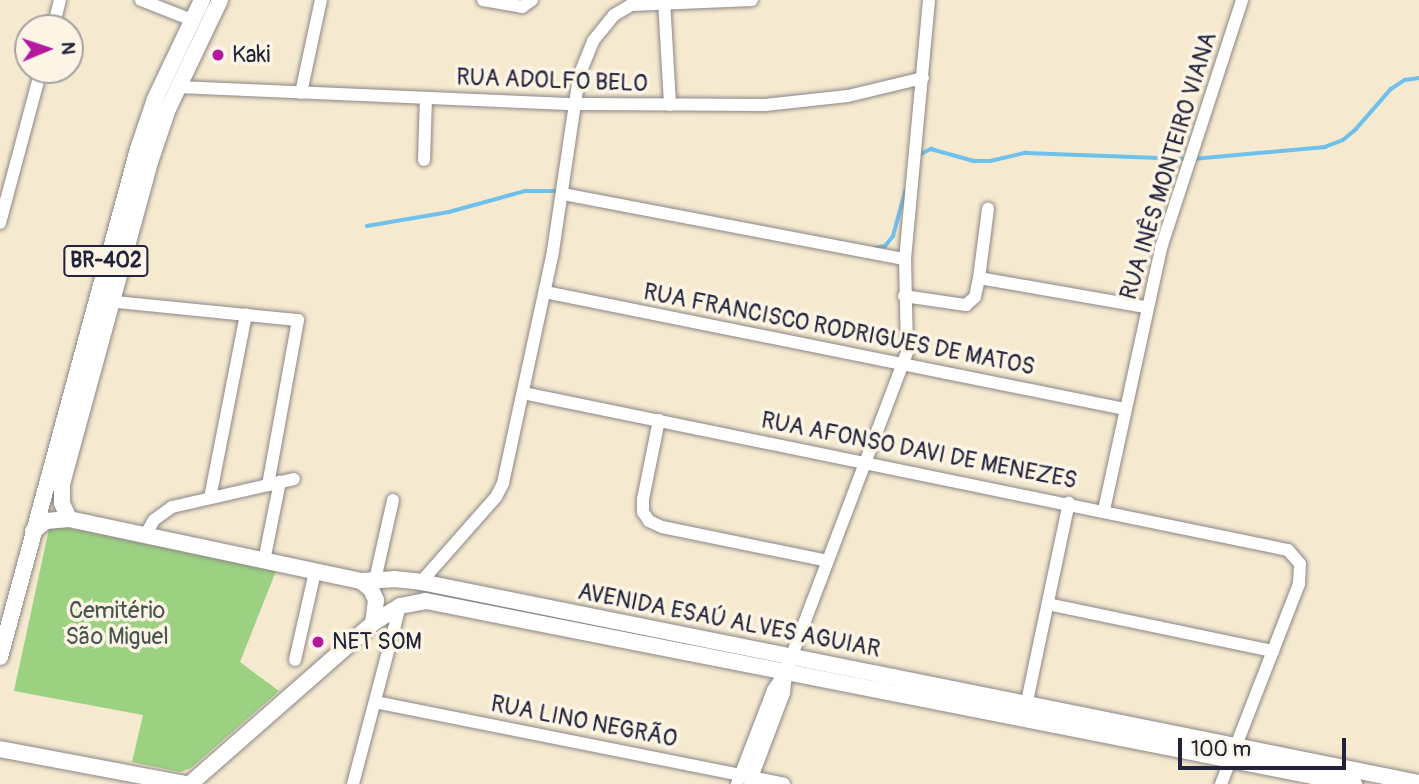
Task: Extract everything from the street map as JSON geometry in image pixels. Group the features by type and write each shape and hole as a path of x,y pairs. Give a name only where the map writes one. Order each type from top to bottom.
{"main road":[{"name":"BR-402","path":"0,657 4,623 103,301 136,181 146,121 202,0"},
{"name":"BR-402","path":"136,181 220,0"},
{"name":"BR-402","path":"69,519 62,503 62,484 103,301"},
{"name":"AVENIDA ESAÚ ALVES AGUIAR","path":"33,531 46,521 69,519 314,572 368,581 421,582 605,627 1233,753 1419,783"},
{"path":"368,581 376,600 373,623"},
{"path":"400,606 421,582"},
{"name":"AVENIDA ESAÚ ALVES AGUIAR","path":"187,784 373,623 400,606 434,601 605,627"},
{"path":"0,749 141,780 187,784"},
{"name":"AVENIDA ESAÚ ALVES AGUIAR","path":"1233,753 1354,784"}],"street":[{"path":"141,0 192,20"},
{"path":"301,93 321,0"},
{"path":"483,0 529,3"},
{"path":"421,582 496,497 509,465 564,194 574,104 587,51 606,22 631,5 664,1 752,0"},
{"path":"745,780 773,690 789,664 903,366 909,336 904,296 905,260 929,0"},
{"name":"RUA INÊS MONTEIRO VIANA","path":"1104,510 1146,307 1186,167 1242,0"},
{"path":"664,1 670,105"},
{"name":"RUA ADOLFO BELO","path":"178,87 574,104 794,104 848,96 923,78"},
{"path":"0,223 37,84"},
{"path":"424,160 426,98"},
{"path":"564,194 905,260"},
{"path":"904,296 966,305 975,297 988,209"},
{"path":"979,278 1146,307"},
{"name":"RUA FRANCISCO RODRIGUES DE MATOS","path":"545,292 1125,409"},
{"path":"103,301 298,320 264,561"},
{"path":"210,498 246,315"},
{"name":"RUA AFONSO DAVI DE MENEZES","path":"523,393 1280,547 1294,554 1300,564 1299,584 1273,651"},
{"path":"659,420 643,499 643,512 649,520 657,526 828,561"},
{"path":"145,536 153,520 165,511 294,479"},
{"path":"368,581 393,500"},
{"path":"1024,711 1069,503"},
{"path":"295,660 314,572"},
{"path":"1048,604 1273,651 1221,784"},
{"path":"354,784 400,606"},
{"name":"RUA LINO NEGRÃO","path":"375,702 745,780 784,784"}],"green space":[{"name":"Cemitério São Miguel","path":"50,524 276,571 240,662 279,691 191,768 180,772 132,762 143,715 14,691"}],"waterway":[{"path":"1193,159 1325,147 1343,140 1356,129 1391,89 1405,80 1419,78"},
{"path":"917,156 931,149 974,161 990,161 1026,153 1185,159"},
{"path":"367,226 449,212 525,191 557,191"},
{"path":"875,248 885,246 893,236 905,192"}],"place":[{"name":"Kaki","path":"218,55"},
{"name":"NET SOM","path":"318,642"}]}
